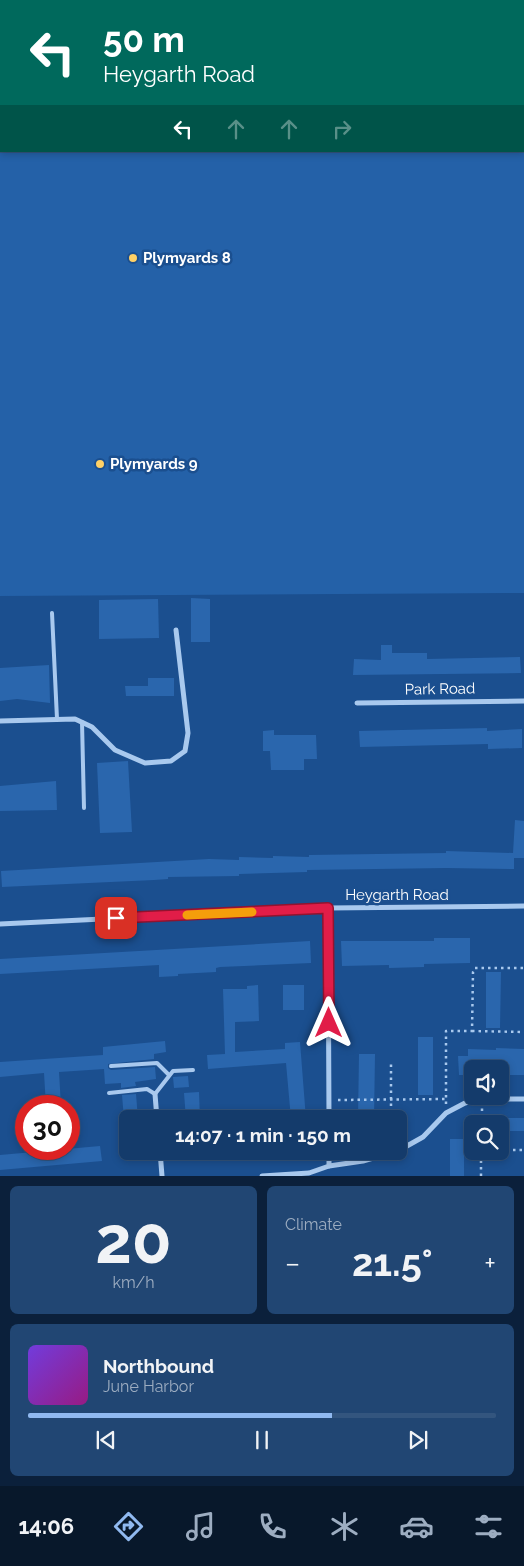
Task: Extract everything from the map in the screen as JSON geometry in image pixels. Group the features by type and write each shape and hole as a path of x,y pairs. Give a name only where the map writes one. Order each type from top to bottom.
{"street":[{"path":"0,721 75,719 92,726 115,750 145,763 171,761 185,751 188,733 176,630"},
{"name":"Park Road","path":"356,703 524,701"},
{"name":"Heygarth Road","path":"0,924 328,908 524,906"},
{"path":"328,908 329,1110"},
{"path":"155,1094 156,1110"},
{"path":"509,1099 524,1099"},
{"path":"407,1146 423,1137 446,1113 464,1104"},
{"path":"161,1160 162,1176"},
{"path":"330,1160 330,1166"},
{"path":"262,1176 309,1172 330,1166 369,1160"}],"lane":[{"path":"52,612 57,719"},
{"path":"82,722 84,808"},
{"path":"111,1066 157,1063 169,1075"},
{"path":"109,1093 147,1089 155,1094 173,1071 193,1070"}],"path":[{"path":"472,1031 473,972 475,968 524,968"},
{"path":"446,1113 446,1031 524,1032"},
{"path":"391,1064 391,1110"},
{"path":"329,1100 446,1099"},
{"path":"509,1150 524,1150"},
{"path":"481,1160 481,1176"}],"shaded area":[{"path":"0,152 524,152 524,593 0,596"}],"building":[{"path":"191,598 210,599 210,642 191,642"},
{"path":"158,599 159,638 99,639 99,600"},
{"path":"381,645 392,645 392,653 427,653 427,659 520,657 521,673 353,675 354,659 381,660"},
{"path":"49,665 50,703 17,699 0,701 0,668"},
{"path":"148,678 174,678 174,696 126,696 125,686 148,686"},
{"path":"487,728 487,731 522,729 522,748 488,749 488,744 360,747 359,731"},
{"path":"274,730 274,735 316,735 317,759 304,759 304,770 271,770 270,751 263,751 263,731"},
{"path":"128,761 132,832 100,833 97,763"},
{"path":"56,781 57,810 0,811 0,786"},
{"path":"515,820 524,821 524,858 514,858 514,869 307,870 307,872 239,874 239,876 168,877 168,879 154,880 2,887 1,871 209,859 239,860 239,857 309,857 309,855 446,853 446,851 513,853"},
{"path":"434,938 470,938 470,963 424,964 424,967 389,968 389,965 342,966 341,941 434,941"},
{"path":"310,941 311,963 220,967 216,968 216,972 159,977 159,965 0,974 0,959"},
{"path":"486,972 501,972 500,1028 486,1028"},
{"path":"258,985 259,1021 235,1022 235,1052 285,1049 285,1043 300,1042 305,1110 290,1110 286,1063 208,1069 207,1055 225,1054 223,989 247,989 247,986"},
{"path":"283,985 304,985 304,1010 283,1010"},
{"path":"418,1037 433,1037 433,1095 418,1095"},
{"path":"165,1041 166,1052 154,1054 154,1059 108,1064 108,1068 111,1070 155,1067 156,1079 135,1082 136,1086 121,1088 121,1083 105,1084 104,1069 59,1072 60,1095 45,1095 44,1073 0,1077 0,1062 103,1055 103,1047"},
{"path":"496,1048 524,1049 524,1075 509,1075 509,1060 464,1060 464,1075 459,1075 458,1056 468,1056 468,1049 496,1050"},
{"path":"359,1054 375,1054 374,1110 358,1110"},
{"path":"188,1076 189,1087 174,1088 173,1077"},
{"path":"199,1092 200,1110 185,1110 184,1093"},
{"path":"136,1094 137,1110 123,1110 122,1095"},
{"path":"509,1118 524,1118 524,1131 509,1131"},
{"path":"450,1139 464,1139 464,1176 450,1176"},
{"path":"100,1146 102,1161 0,1170 0,1155 15,1154 15,1160 80,1160 80,1148"}],"slow traffic":[{"path":"187,915 252,912"}],"place":[{"name":"Plymyards 8","path":"133,258"},
{"name":"Plymyards 9","path":"100,464"}],"route":[{"path":"116,918 328,908 329,1023"}]}
